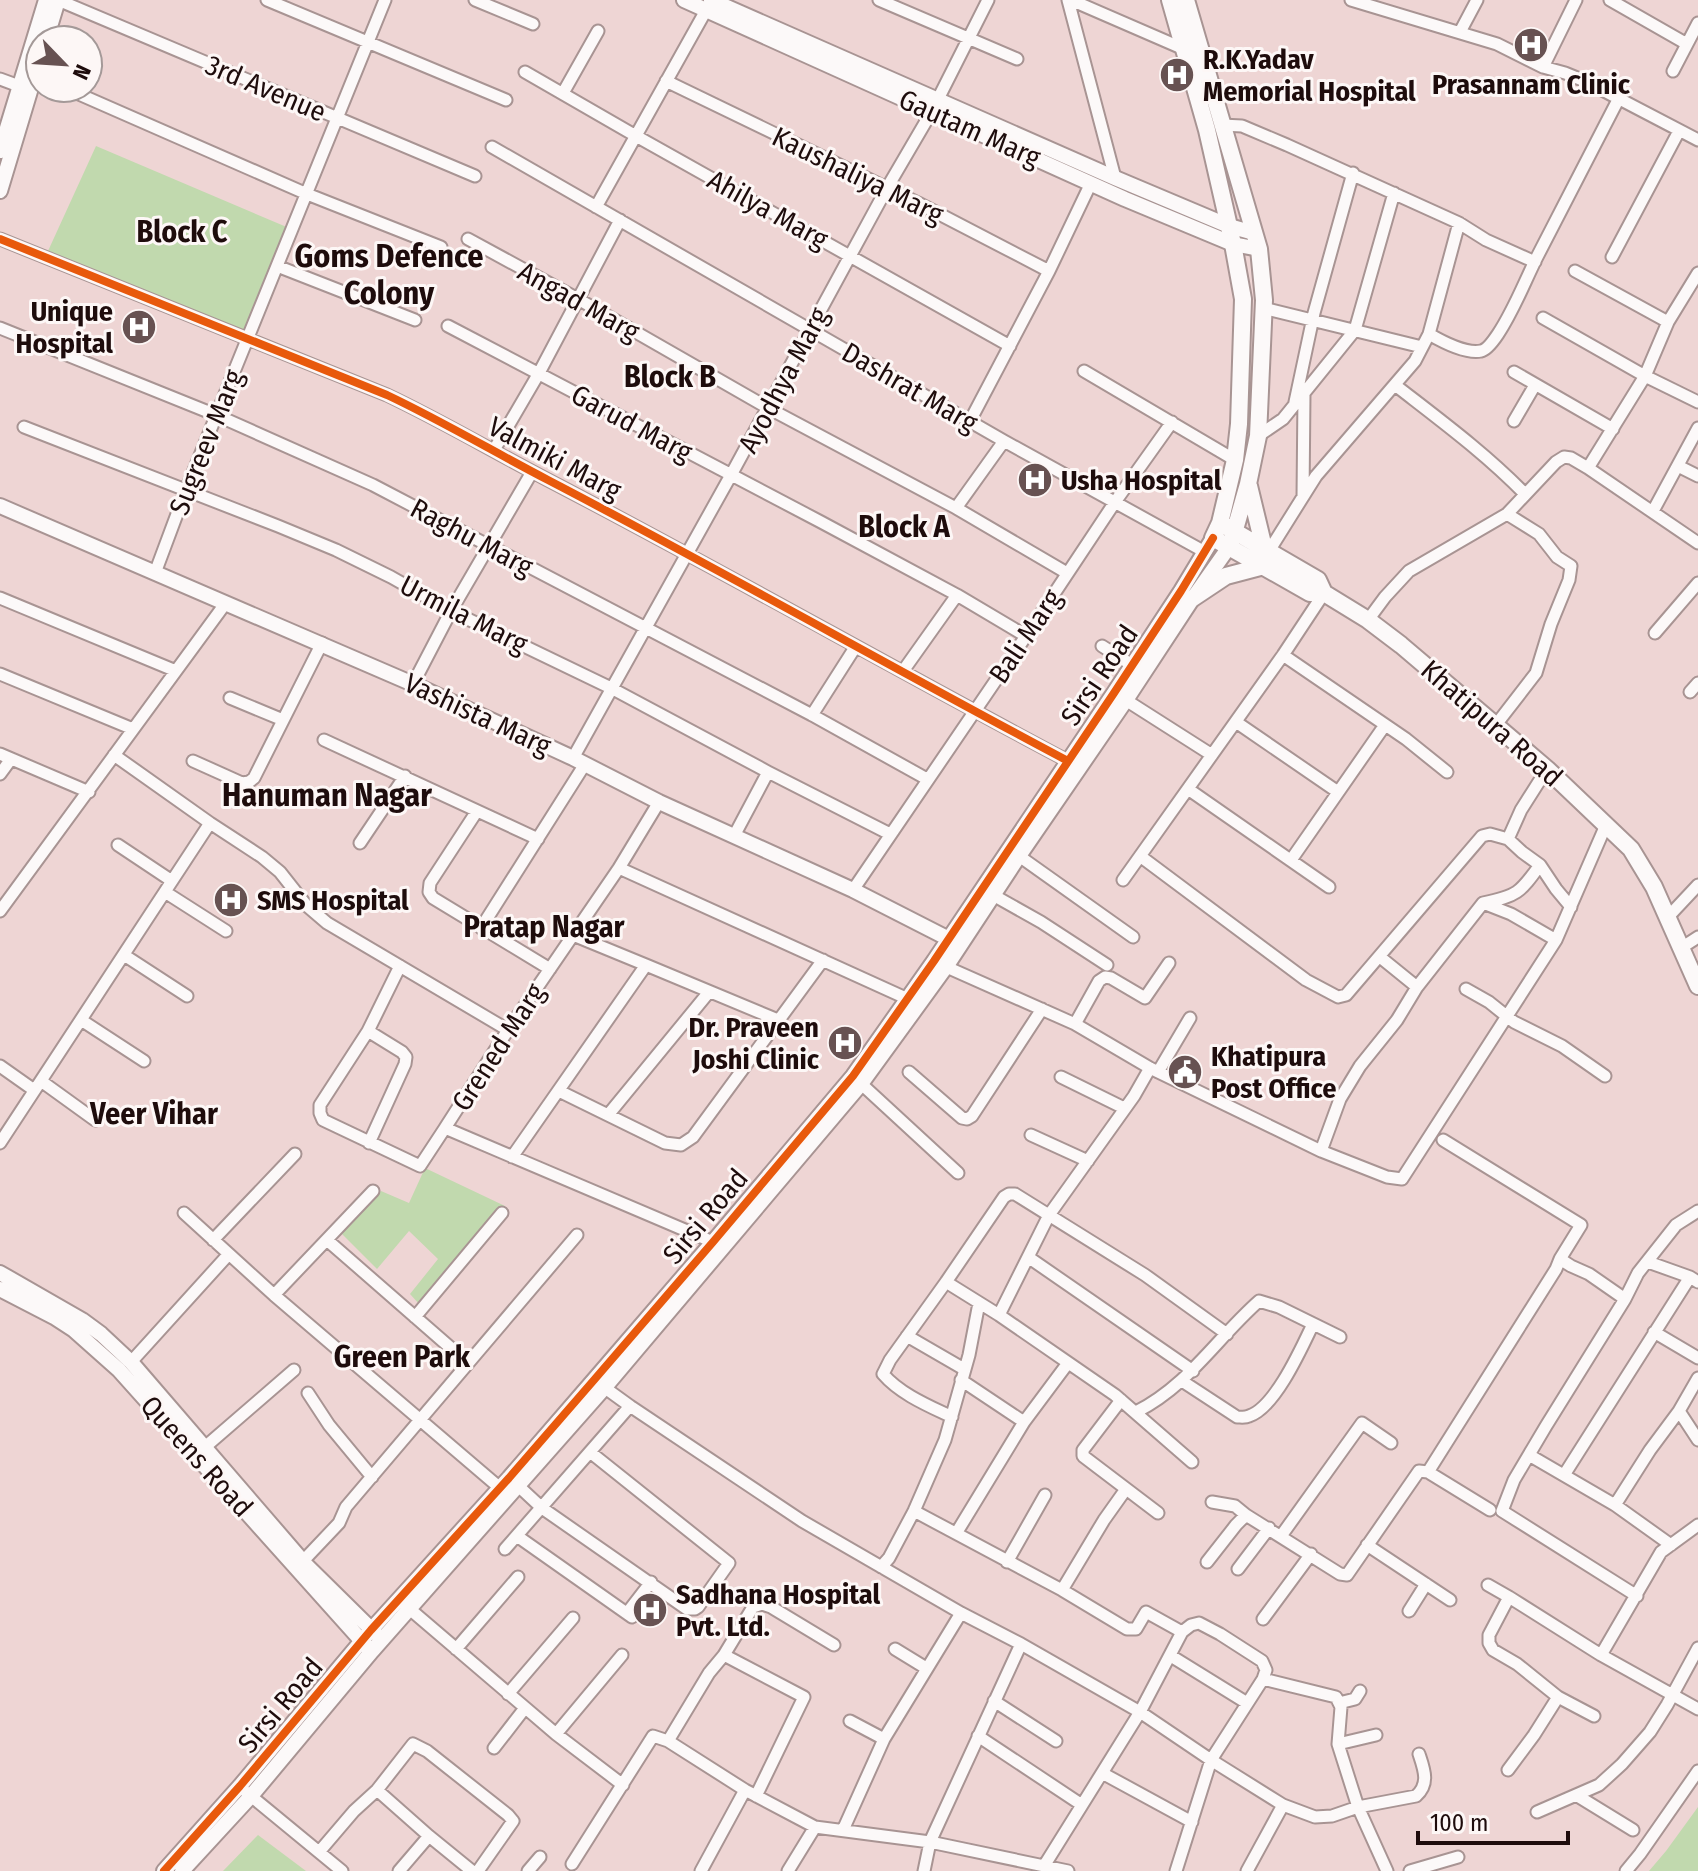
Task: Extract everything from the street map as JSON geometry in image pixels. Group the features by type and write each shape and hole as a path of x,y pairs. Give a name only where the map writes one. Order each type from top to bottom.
{"main road":[{"name":"Sirsi Road","path":"1183,2 1184,49 1207,130 1243,299 1235,460 1213,538"},
{"name":"Sirsi Road","path":"1183,2 1256,241 1263,308 1258,436 1232,539"},
{"path":"1193,598 1266,555 1248,484"},
{"name":"Khatipura Road","path":"1213,538 1232,539 1266,555 1310,593 1324,593 1368,620 1547,769 1631,849 1654,887 1698,986"}],"street":[{"path":"40,24 46,0"},
{"path":"51,24 58,0"},
{"name":"3rd Avenue","path":"58,0 475,176"},
{"path":"267,0 506,100"},
{"name":"Sugreev Marg","path":"155,573 385,0"},
{"path":"475,0 533,24"},
{"name":"Gautam Marg","path":"684,0 710,3 935,106 1125,199 1233,244 1256,241"},
{"path":"879,0 1017,59"},
{"name":"Ayodhya Marg","path":"481,928 538,839 579,761 611,688 935,106 988,0"},
{"path":"1069,0 1184,49"},
{"path":"1069,0 1115,178"},
{"path":"1351,0 1497,44 1543,67 1565,73 1619,98 1698,140"},
{"path":"1460,32 1477,0"},
{"path":"1543,67 1576,0"},
{"path":"1610,0 1687,44"},
{"path":"596,207 710,3"},
{"path":"1673,71 1698,23"},
{"path":"563,93 598,31"},
{"name":"Ahilya Marg","path":"525,72 1010,346"},
{"path":"0,79 24,88"},
{"name":"Kaushaliya Marg","path":"666,81 1049,271"},
{"path":"0,151 24,88"},
{"path":"0,191 24,88"},
{"path":"1429,334 1442,342 1479,352 1498,334 1619,98"},
{"path":"102,104 307,194 441,247"},
{"name":"Gautam Marg","path":"935,106 1115,178 1229,226 1256,241"},
{"path":"1222,125 1242,126 1353,173 1535,262"},
{"path":"1612,257 1679,131"},
{"name":"Dashrat Marg","path":"492,147 810,331 1115,502 1213,538"},
{"path":"1294,406 1312,320 1353,173"},
{"path":"970,421 1049,271 1091,183"},
{"path":"1258,436 1283,419 1355,330 1394,193"},
{"path":"494,450 539,373 620,220"},
{"path":"1266,555 1316,476 1415,361 1429,334 1459,223"},
{"name":"Valmiki Marg","path":"0,239 433,416 1068,761"},
{"name":"Angad Marg","path":"468,239 768,408 956,508 1067,573"},
{"path":"277,266 415,320"},
{"path":"1575,271 1668,322"},
{"path":"1588,468 1645,376 1668,322 1692,296 1698,273"},
{"path":"1263,308 1422,347"},
{"path":"1543,318 1698,402"},
{"name":"Garud Marg","path":"448,326 957,595 1026,636"},
{"name":"Raghu Marg","path":"0,328 216,415 373,485 812,715 927,779"},
{"path":"1084,371 1235,460"},
{"path":"1514,372 1613,429"},
{"path":"1395,385 1501,469 1525,494"},
{"path":"1514,421 1535,385"},
{"path":"1303,498 1304,394"},
{"name":"Bali Marg","path":"853,890 1026,636 1046,617 1067,573 1172,422"},
{"name":"Urmila Marg","path":"24,427 336,550 451,611 611,688 890,834"},
{"path":"1653,511 1698,428"},
{"path":"956,508 1004,441"},
{"path":"1368,620 1409,571 1507,514 1564,457 1588,468 1698,543"},
{"path":"1678,466 1698,476"},
{"path":"413,684 451,611 532,472"},
{"name":"Vashista Marg","path":"0,506 413,684 659,802 853,890 949,939"},
{"path":"1495,726 1536,673 1569,580 1571,566 1557,557 1539,534 1507,514"},
{"name":"Sirsi Road","path":"182,1871 372,1641 600,1384 857,1080 1019,856 1120,697 1132,665 1213,538"},
{"name":"Sirsi Road","path":"600,1384 713,1242 857,1080 908,999 940,964 949,939 1068,761 1120,697 1232,539"},
{"path":"1655,633 1696,589"},
{"path":"1123,880 1324,593"},
{"path":"903,671 957,595"},
{"path":"0,598 176,671"},
{"path":"0,911 225,604"},
{"path":"193,761 242,783 254,778 322,643"},
{"path":"812,715 856,646"},
{"path":"1102,646 1132,665"},
{"path":"1283,655 1447,772"},
{"path":"0,674 133,729"},
{"path":"1120,697 1212,755"},
{"path":"230,698 283,720"},
{"path":"1236,722 1338,792"},
{"path":"1291,860 1385,725"},
{"path":"324,740 538,839"},
{"path":"114,755 262,857 327,923 508,1030"},
{"path":"0,774 5,757 89,792"},
{"path":"1508,839 1521,810 1547,769"},
{"path":"734,836 768,772"},
{"path":"360,843 405,776"},
{"path":"1188,789 1329,887"},
{"name":"Grened Marg","path":"659,802 619,868 445,1128 713,1242"},
{"path":"477,811 430,883 429,892 433,898 550,969"},
{"path":"0,1143 210,823"},
{"path":"940,964 1075,1024 1154,1070 1321,1151 1387,1177 1402,1179 1556,940 1606,825"},
{"path":"1140,856 1306,980 1338,997 1346,995 1380,957 1482,836 1490,834 1508,839 1540,865 1571,907"},
{"path":"118,845 172,881"},
{"path":"1019,856 1133,937"},
{"path":"1321,1151 1340,1099 1417,987 1483,903 1512,896 1523,888 1540,865"},
{"path":"619,868 908,999"},
{"path":"1668,917 1698,885"},
{"path":"165,892 226,931"},
{"path":"993,895 1107,965"},
{"path":"1483,903 1511,914 1556,940"},
{"path":"573,935 778,1020"},
{"path":"1681,948 1698,937"},
{"path":"124,955 187,996"},
{"path":"1380,957 1417,987"},
{"path":"559,1091 665,1143 681,1145 693,1137 823,960"},
{"path":"1075,1024 1099,981 1105,977 1145,998 1169,963"},
{"path":"512,1157 646,965"},
{"path":"400,966 368,1031 320,1105 320,1113 323,1120 420,1166 445,1128"},
{"path":"1466,989 1514,1022 1562,1046 1605,1076"},
{"path":"608,1115 709,992"},
{"path":"909,1072 967,1119 972,1116 1042,1009"},
{"path":"999,1315 1049,1215 1190,1018"},
{"path":"81,1020 144,1061"},
{"path":"368,1031 406,1057 369,1143"},
{"path":"0,1066 95,1120"},
{"path":"1061,1077 1124,1108"},
{"path":"857,1080 958,1173"},
{"path":"1031,1135 1088,1161"},
{"path":"1428,1472 1581,1225 1443,1140"},
{"path":"213,1240 295,1154"},
{"path":"274,1295 373,1191"},
{"path":"952,1417 914,1397 883,1374 1004,1197 1015,1194 1145,1275 1227,1334"},
{"path":"1637,1596 1502,1511 1514,1480 1638,1273 1676,1225 1698,1211"},
{"path":"184,1213 228,1255 420,1420 687,1609 698,1607 729,1563 590,1452"},
{"path":"415,1317 502,1213"},
{"path":"303,1561 339,1523 346,1507 577,1235"},
{"path":"327,1240 468,1363"},
{"path":"131,1362 228,1255"},
{"path":"1028,1257 1193,1371"},
{"path":"1560,1259 1589,1274 1625,1299"},
{"path":"1564,1475 1654,1332 1694,1280 1648,1262"},
{"name":"Queens Road","path":"0,1273 82,1320 131,1362 303,1561 344,1603 372,1641"},
{"path":"946,1282 1121,1400 1192,1462"},
{"name":"Queens Road","path":"0,1289 74,1330 119,1370 372,1641"},
{"path":"1136,1412 1152,1405 1182,1381 1259,1301 1279,1307 1340,1337"},
{"path":"881,1567 914,1511 945,1440 979,1303"},
{"path":"1182,1381 1237,1417 1253,1415 1282,1383 1313,1324"},
{"path":"1654,1332 1698,1358"},
{"path":"907,1336 1024,1422"},
{"path":"957,1532 1024,1422 1068,1363"},
{"path":"205,1447 294,1370"},
{"path":"1615,1505 1698,1378"},
{"path":"600,1384 802,1521 1140,1712 1283,1805 1315,1817 1332,1816 1358,1807 1416,1796 1425,1784 1419,1754"},
{"path":"308,1393 329,1425 372,1477"},
{"path":"1121,1400 1083,1450 1083,1456 1158,1513"},
{"path":"505,1549 630,1406"},
{"path":"1679,1411 1698,1440"},
{"path":"1281,1536 1362,1423 1391,1443"},
{"path":"1529,1455 1615,1505 1671,1545"},
{"path":"1212,1502 1235,1506 1340,1574 1347,1575 1419,1471 1428,1472 1490,1510"},
{"path":"1062,1590 1126,1489"},
{"path":"1007,1562 1045,1495"},
{"path":"914,1511 1062,1590 1127,1629 1136,1629 1146,1612 1182,1632"},
{"path":"1207,1562 1246,1515"},
{"path":"1601,1655 1661,1552 1698,1525"},
{"path":"1238,1569 1269,1528"},
{"path":"517,1536 629,1615 651,1582"},
{"path":"1367,1545 1450,1600"},
{"path":"1263,1619 1311,1554"},
{"path":"456,1649 518,1577"},
{"path":"1409,1611 1426,1584"},
{"path":"1488,1585 1601,1655 1698,1709"},
{"path":"1509,1597 1489,1635 1493,1650 1517,1664 1558,1697 1594,1716"},
{"path":"404,1604 556,1734 623,1785"},
{"path":"668,1741 753,1607 762,1604 771,1607 834,1645"},
{"path":"843,1830 884,1739 961,1613"},
{"path":"508,1694 573,1618"},
{"path":"1044,1866 1140,1712 1182,1632 1199,1623 1262,1661 1266,1670 1211,1760 1176,1871"},
{"path":"924,1871 930,1842 1021,1644"},
{"path":"1537,1812 1599,1785 1622,1764 1650,1732 1698,1648"},
{"path":"895,1649 926,1668"},
{"path":"556,1734 622,1655"},
{"path":"724,1655 804,1697 756,1796"},
{"path":"1171,1656 1247,1703"},
{"path":"1263,1679 1336,1697 1341,1707 1338,1744 1345,1771 1387,1871"},
{"path":"1339,1703 1355,1699 1360,1691"},
{"path":"1508,1770 1558,1697"},
{"path":"994,1701 1056,1741"},
{"path":"494,1748 525,1708"},
{"path":"850,1721 884,1739"},
{"path":"1338,1744 1376,1735"},
{"path":"572,1864 653,1736 668,1741 745,1790 815,1827 930,1842 1068,1871"},
{"path":"978,1736 1082,1805"},
{"path":"319,1852 354,1811 377,1790 413,1744 427,1751 513,1821 480,1870 429,1836 377,1790"},
{"path":"1626,1871 1698,1771"},
{"path":"1102,1773 1192,1822"},
{"path":"701,1871 745,1790"},
{"path":"245,1791 342,1871"},
{"name":"Sirsi Road","path":"164,1871 245,1791"},
{"path":"1576,1795 1633,1830"},
{"path":"1247,1871 1283,1805"},
{"path":"788,1871 815,1827"},
{"path":"399,1871 429,1836"},
{"path":"528,1871 540,1857"},
{"path":"1410,1871 1458,1857"}],"green space":[{"path":"96,146 289,228 244,331 48,251"},
{"path":"425,1168 505,1206 420,1305 410,1294 438,1259 409,1231 377,1269 341,1233 381,1191 409,1203"},
{"path":"1698,1807 1698,1871 1649,1871 1666,1851"},
{"path":"258,1835 306,1871 223,1871"}],"cycle path":[{"path":"0,239 387,395 679,549 1068,761"},
{"path":"164,1871 371,1630 594,1380 853,1076 1114,693 1213,538"}],"place":[{"name":"Prasannam Clinic","path":"1531,45"},
{"name":"R.K.Yadav Memorial Hospital","path":"1177,75"},
{"name":"Unique Hospital","path":"139,327"},
{"name":"Usha Hospital","path":"1035,480"},
{"name":"SMS Hospital","path":"231,900"},
{"name":"Dr. Praveen Joshi Clinic","path":"845,1043"},
{"name":"Khatipura Post Office","path":"1185,1072"},
{"name":"Sadhana Hospital Pvt. Ltd.","path":"650,1610"}],"district":[{"name":"Block C","path":"182,232"},
{"name":"Goms Defence Colony","path":"389,274"},
{"name":"Block B","path":"670,377"},
{"name":"Block A","path":"904,527"},
{"name":"Hanuman Nagar","path":"327,795"},
{"name":"Pratap Nagar","path":"544,927"},
{"name":"Veer Vihar","path":"154,1114"},
{"name":"Green Park","path":"402,1357"}]}
